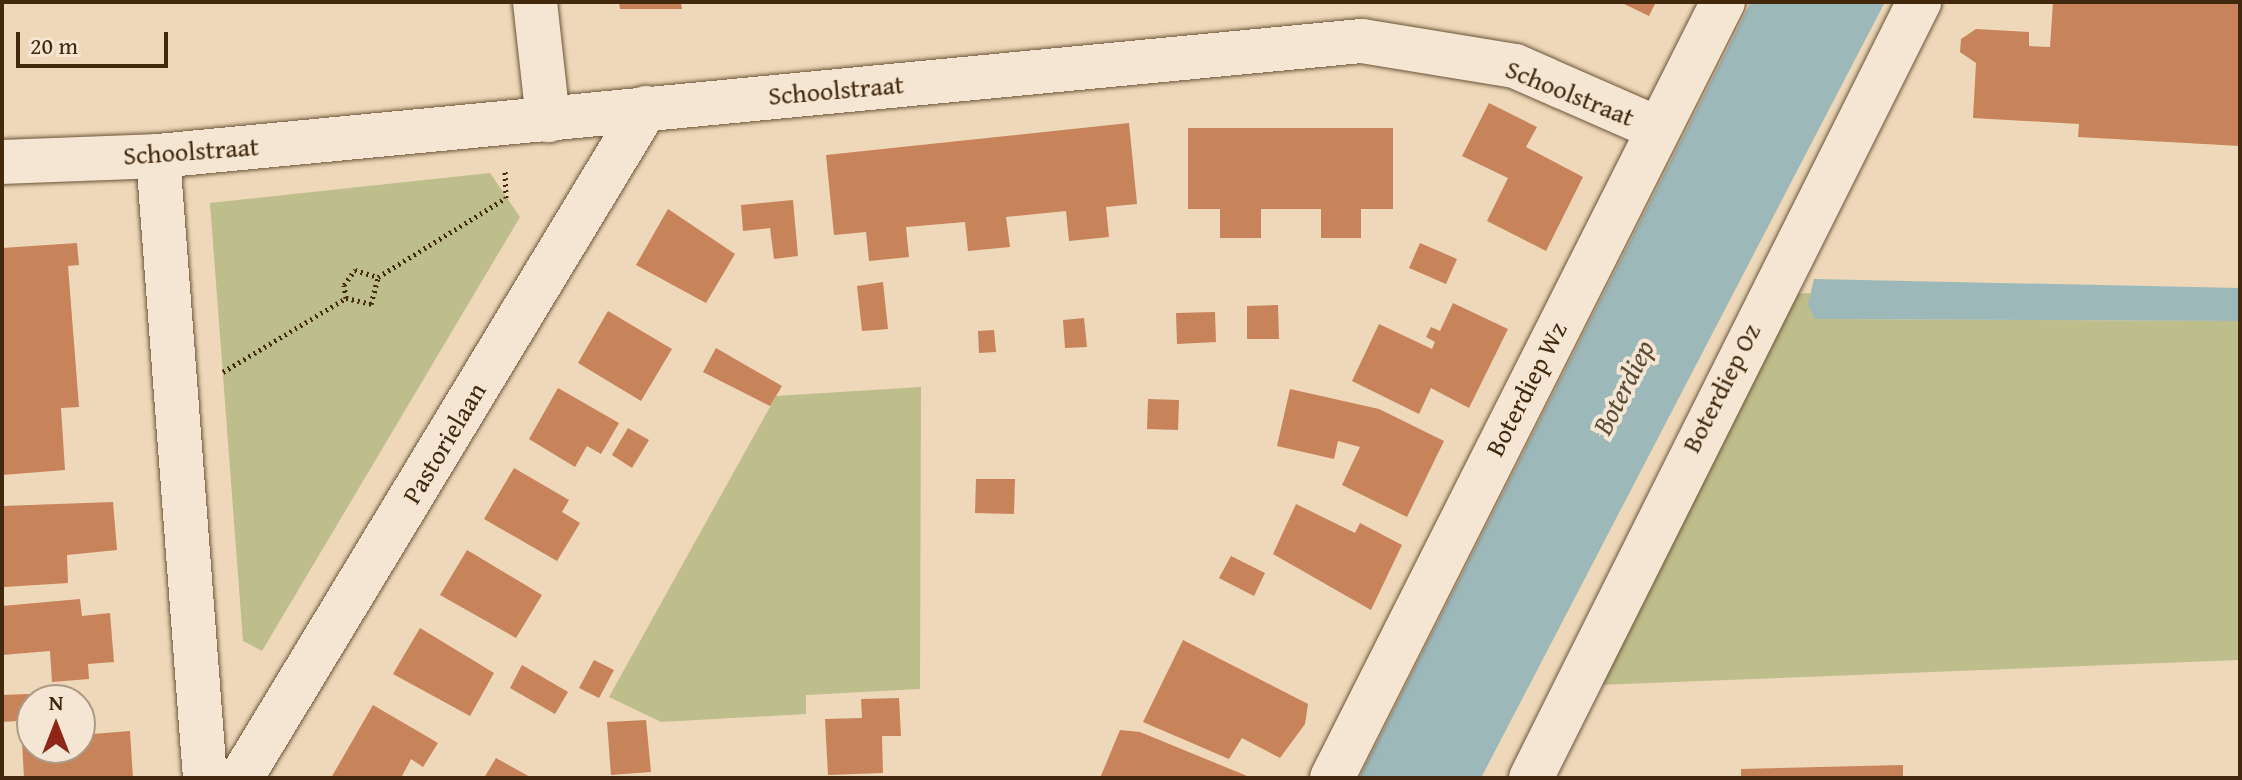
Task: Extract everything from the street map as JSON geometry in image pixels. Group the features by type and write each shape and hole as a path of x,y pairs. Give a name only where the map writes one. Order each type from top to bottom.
{"street":[{"path":"535,2 548,120"},
{"name":"Boterdiep Wz","path":"1332,778 1656,128 1723,2"},
{"name":"Boterdiep Oz","path":"1531,778 1919,2"},
{"name":"Schoolstraat","path":"2,162 158,156 1362,41 1515,66 1656,128"},
{"name":"Pastorielaan","path":"241,778 646,108"},
{"path":"158,156 205,778"}],"path":[{"path":"175,381 223,372 346,298 371,304 378,277 506,198 504,124"},
{"path":"346,298 344,285 355,270 378,277"}],"shaded area":[{"path":"490,173 520,217 262,651 243,641 210,203"},
{"path":"1810,293 1814,319 2240,321 2240,660 1597,685 1790,294"},
{"path":"921,387 920,689 806,695 806,714 661,722 609,697 776,396"}],"water":[{"name":"Boterdiep","path":"1751,2 1885,2 1481,778 1359,778"},
{"path":"1814,279 2240,288 2240,321 1814,319 1808,304"}],"building":[{"path":"619,2 681,2 682,9 620,9"},
{"path":"1620,2 1656,2 1649,16"},
{"path":"2053,2 2240,2 2240,146 2078,137 2079,124 1973,118 1976,63 1960,52 1961,39 1976,29 2029,32 2029,46 2050,47"},
{"path":"1489,103 1537,127 1526,147 1583,177 1546,251 1487,221 1508,178 1462,156"},
{"path":"1129,123 1137,204 1106,207 1109,237 1069,241 1066,211 1006,217 1010,247 968,251 965,222 906,227 909,257 869,261 866,232 834,235 826,155"},
{"path":"1188,128 1393,128 1393,209 1361,209 1361,238 1321,238 1321,209 1261,209 1261,238 1220,238 1220,209 1188,209"},
{"path":"793,200 798,256 774,259 770,228 743,231 741,205"},
{"path":"668,209 735,254 706,303 636,265"},
{"path":"77,243 79,265 68,266 79,407 61,408 65,470 2,475 2,248"},
{"path":"1420,243 1457,259 1446,284 1409,268"},
{"path":"883,282 888,329 862,331 857,286"},
{"path":"1453,303 1508,329 1469,408 1431,388 1419,414 1352,381 1379,324 1432,349 1435,342 1426,337 1431,327 1440,331"},
{"path":"1278,305 1279,339 1247,339 1247,306"},
{"path":"608,311 672,349 641,401 578,363"},
{"path":"1215,312 1216,342 1177,344 1176,313"},
{"path":"1084,318 1087,347 1065,348 1063,320"},
{"path":"994,330 996,352 979,353 978,331"},
{"path":"716,348 782,386 770,406 703,372"},
{"path":"558,388 619,423 601,454 587,446 575,467 529,439"},
{"path":"1290,389 1379,409 1444,441 1407,517 1342,485 1360,447 1338,441 1334,459 1277,446"},
{"path":"1148,399 1179,400 1178,430 1147,429"},
{"path":"628,428 649,440 632,468 612,455"},
{"path":"514,468 569,500 562,512 580,523 557,561 484,519"},
{"path":"976,479 1015,479 1014,514 975,513"},
{"path":"113,502 117,550 67,555 68,583 4,587 2,506"},
{"path":"1296,504 1355,533 1360,523 1402,545 1371,610 1273,554"},
{"path":"467,550 542,595 516,638 440,595"},
{"path":"1231,556 1265,573 1254,596 1219,578"},
{"path":"80,599 82,616 110,613 114,662 88,664 89,679 52,682 50,651 2,655 2,606"},
{"path":"420,628 494,673 470,716 393,674"},
{"path":"1183,640 1308,704 1305,724 1280,758 1242,738 1229,759 1143,722"},
{"path":"594,660 614,670 599,698 579,688"},
{"path":"522,665 568,692 555,714 510,688"},
{"path":"16,694 16,721 2,722 2,695"},
{"path":"899,698 901,736 882,736 883,773 828,775 825,719 862,718 861,699"},
{"path":"373,705 438,743 423,767 411,759 401,778 331,778"},
{"path":"646,720 651,772 611,775 607,722"},
{"path":"1120,730 1140,732 1252,778 1100,778"},
{"path":"130,731 133,778 24,778 23,764 96,764 96,734"},
{"path":"496,758 532,778 484,778"},
{"path":"1903,765 1903,778 1741,778 1741,769"}]}
